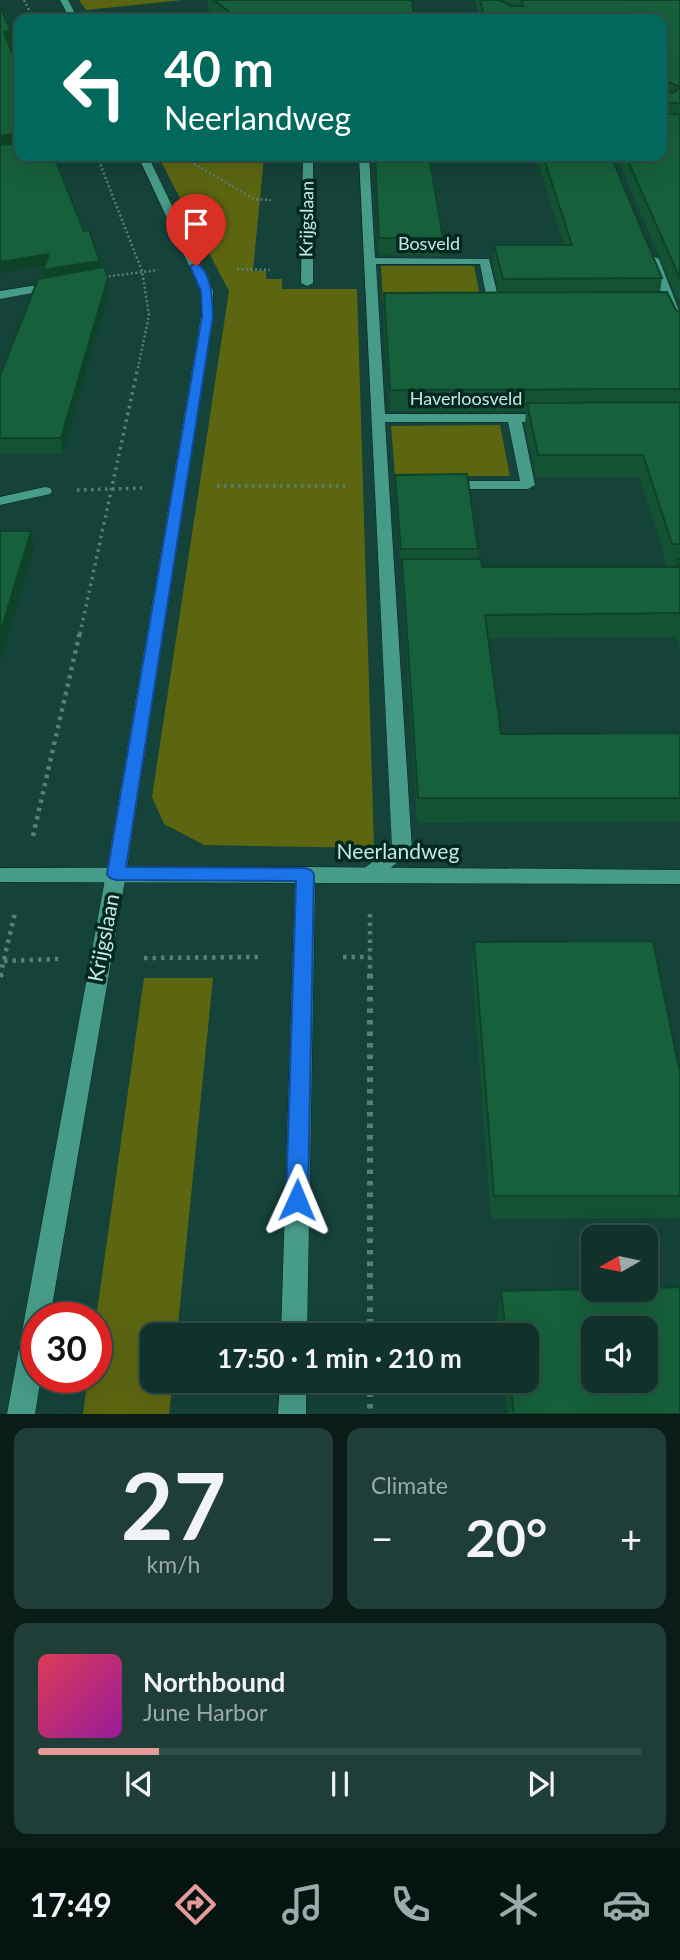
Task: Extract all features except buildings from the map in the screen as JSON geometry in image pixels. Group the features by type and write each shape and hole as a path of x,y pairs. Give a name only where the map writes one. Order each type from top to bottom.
{"street":[{"name":"Krijgslaan","path":"40,1302 116,874 207,316 207,291 145,161"},
{"name":"Krijgslaan","path":"307,161 307,282"},
{"path":"364,161 369,261 379,306 379,418 390,485 395,574 402,850 369,875"},
{"path":"646,243 676,305 680,328"},
{"name":"Bosveld","path":"369,261 485,261 494,305"},
{"path":"0,295 104,277"},
{"path":"481,305 508,305"},
{"path":"658,305 676,305"},
{"name":"Haverloosveld","path":"379,418 555,418"},
{"path":"436,485 528,485 514,418"},
{"path":"0,501 45,491"},
{"path":"294,1323 305,874"},
{"name":"Neerlandweg","path":"0,875 680,877"},
{"name":"Krijgslaan","path":"21,1414 25,1393"},
{"path":"292,1414 293,1393"}],"path":[{"path":"0,977 113,489 149,315 142,271 99,161"},
{"path":"188,161 254,199 307,202"},
{"path":"104,277 196,266"},
{"path":"45,491 390,485"},
{"path":"4,961 370,957 370,1323"},
{"path":"369,1414 370,1393"}],"green space":[{"path":"79,0 183,0 86,10"},
{"path":"161,161 264,161 253,271 266,271 266,279 282,279 282,289 357,289 374,848 204,845 164,824 152,797 229,291"},
{"path":"381,266 474,266 481,301 383,302"},
{"path":"500,425 510,476 395,476 391,426"},
{"path":"144,978 213,978 178,1323 140,1323 140,1393 172,1393 169,1414 83,1414 86,1393 112,1393 112,1302 98,1302"}],"route":[{"path":"196,266 207,291 207,316 116,874 305,874 297,1200"}]}
